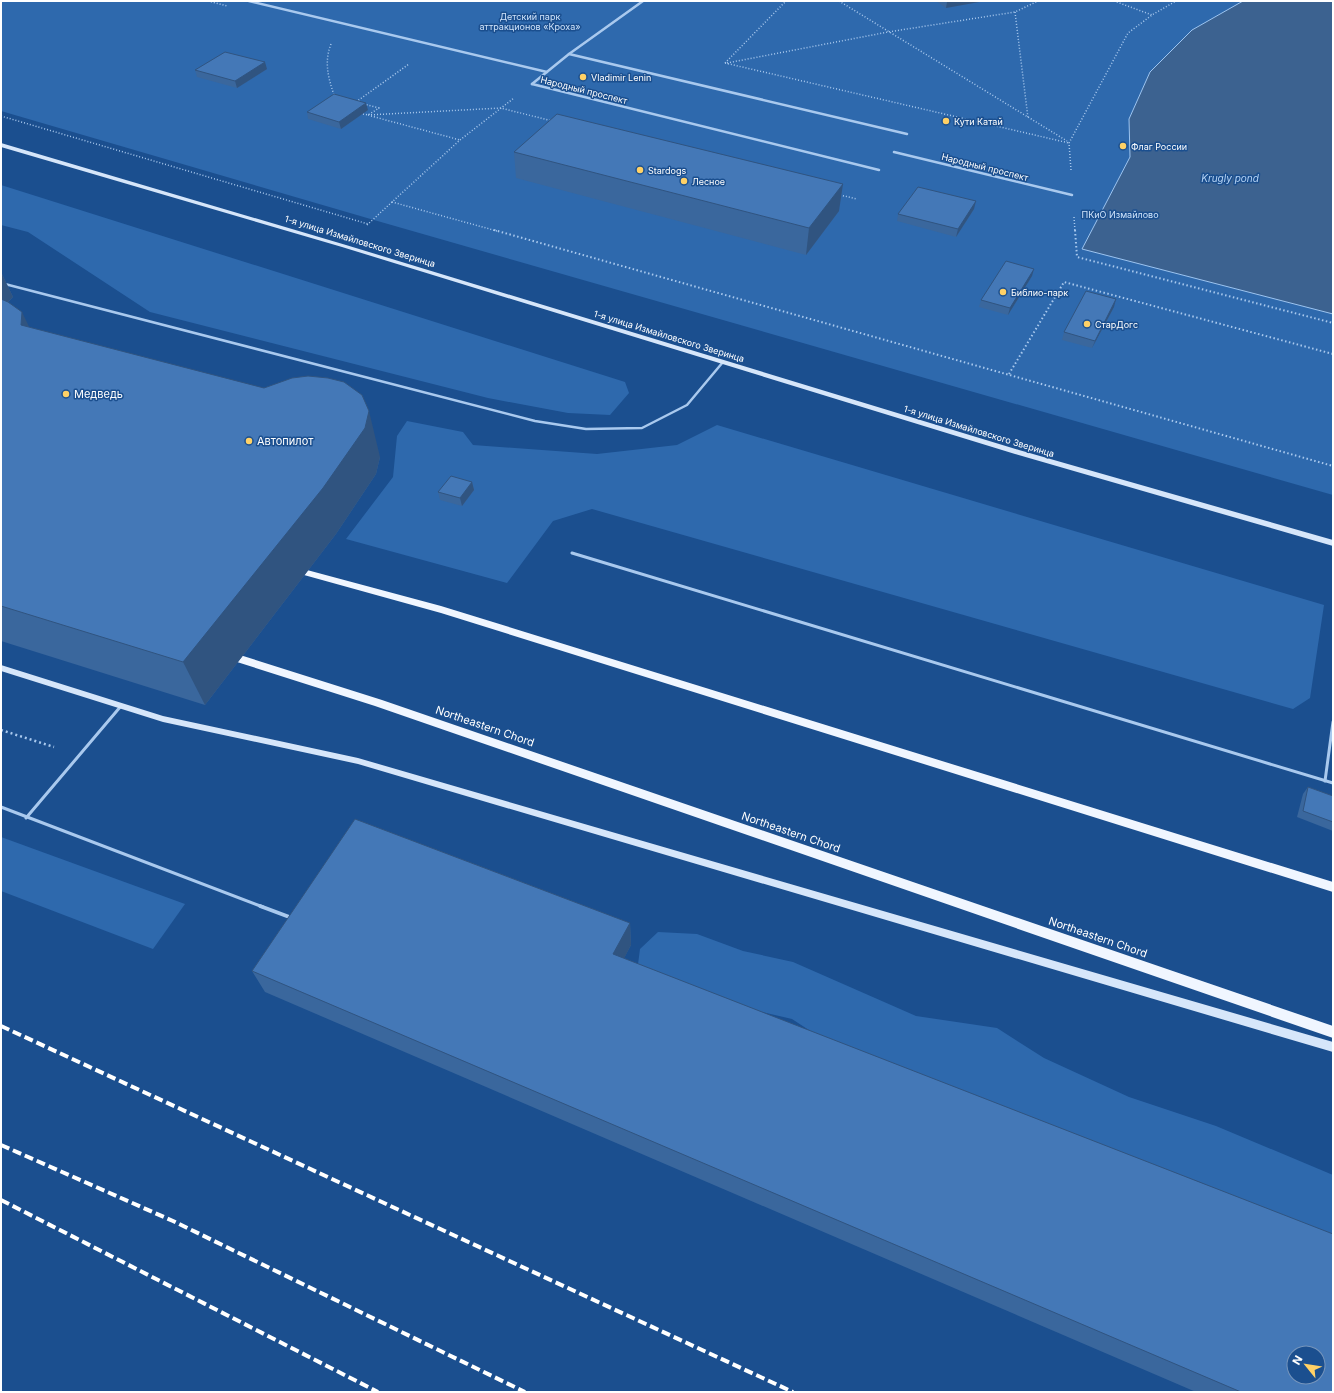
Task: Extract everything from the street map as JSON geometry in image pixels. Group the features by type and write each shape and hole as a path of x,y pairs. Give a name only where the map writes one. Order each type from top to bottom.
{"main road":[{"path":"307,573 440,610 1333,887"},
{"name":"Northeastern Chord","path":"240,659 378,703 1333,1032"}],"street":[{"name":"Народный проспект","path":"249,1 547,72"},
{"path":"547,72 569,54 643,1"},
{"path":"569,54 907,134"},
{"name":"Народный проспект","path":"532,84 547,72"},
{"name":"Народный проспект","path":"532,84 879,170"},
{"name":"1-я улица Измайловского Зверинца","path":"1,145 344,246 1009,450 1333,543"},
{"name":"Народный проспект","path":"894,152 1072,195"},
{"path":"1,668 163,719 358,761 1333,1047"}],"lane":[{"path":"1,283 535,421 586,429 642,428 687,405 723,362"},
{"path":"572,553 1333,783"},
{"path":"26,818 121,706"},
{"path":"1325,781 1333,722"},
{"path":"1,807 26,818 296,919"}],"path":[{"path":"725,63 786,1"},
{"path":"838,1 1069,143"},
{"path":"725,63 888,32 1015,12 1038,1"},
{"path":"1114,1 1152,15"},
{"path":"1069,143 1128,33 1152,15 1176,1"},
{"path":"1015,12 1028,118"},
{"path":"334,95 326,74 328,52 342,23"},
{"path":"368,115 379,108 356,102 412,62"},
{"path":"725,63 1069,143"},
{"path":"374,220 460,140 532,84"},
{"path":"368,115 501,108 554,122"},
{"path":"363,114 460,140"},
{"path":"1,116 368,224"},
{"path":"835,194 857,199"},
{"path":"392,202 1333,466"},
{"path":"1078,257 1333,323"},
{"path":"1009,374 1064,282 1333,354"},
{"path":"1,730 79,756"}],"green space":[{"name":"ПКиО Измайлово","path":"1,1 1333,1 1333,495 374,220 1,111"},
{"path":"1,185 625,382 629,393 610,415 568,413 488,398 150,312 28,232 1,225"},
{"path":"407,421 463,432 473,445 597,454 677,445 717,425 1324,605 1310,698 1293,709 592,509 553,521 507,583 346,539 393,477 397,436"},
{"path":"1,837 185,904 153,949 1,891"},
{"path":"658,932 697,934 743,951 793,962 916,1016 997,1028 1044,1058 1129,1097 1216,1126 1333,1175 1333,1239 1197,1181 1082,1152 815,1034 792,1019 724,1003 637,972 640,949"}],"water":[{"name":"Krugly pond","path":"1243,1 1333,1 1333,314 1082,249 1130,157 1129,119 1150,72 1192,30"}],"building":[{"path":"225,52 265,62 235,81 195,70"},
{"path":"334,94 366,103 339,122 307,112"},
{"path":"557,114 843,184 809,228 514,152"},
{"path":"918,187 976,201 958,229 898,214"},
{"path":"1006,261 1034,269 1010,308 981,300"},
{"path":"1086,291 1116,299 1095,341 1064,332"},
{"path":"1,299 22,312 21,325 264,388 292,378 308,376 328,378 344,382 362,395 369,411 365,428 323,488 183,662 1,606"},
{"path":"451,476 472,482 460,498 438,492"},
{"path":"1308,787 1333,796 1333,822 1303,811"},
{"path":"355,819 630,923 613,954 1333,1234 1333,1392 1241,1392 252,971"}],"railway":[{"path":"1,1026 793,1392"},
{"path":"1,1145 173,1221 525,1392"},
{"path":"1,1200 378,1392"}],"place":[{"name":"Vladimir Lenin","path":"583,77"},
{"name":"Кути Катай","path":"946,121"},
{"name":"Флаг России","path":"1123,146"},
{"name":"Stardogs","path":"640,170"},
{"name":"Лесное","path":"684,181"},
{"name":"Библио-парк","path":"1003,292"},
{"name":"СтарДогс","path":"1087,324"},
{"name":"Медведь","path":"66,394"},
{"name":"Автопилот","path":"249,441"}],"park label":[{"name":"Детский парк аттракционов «Кроха»","path":"530,22"}]}
